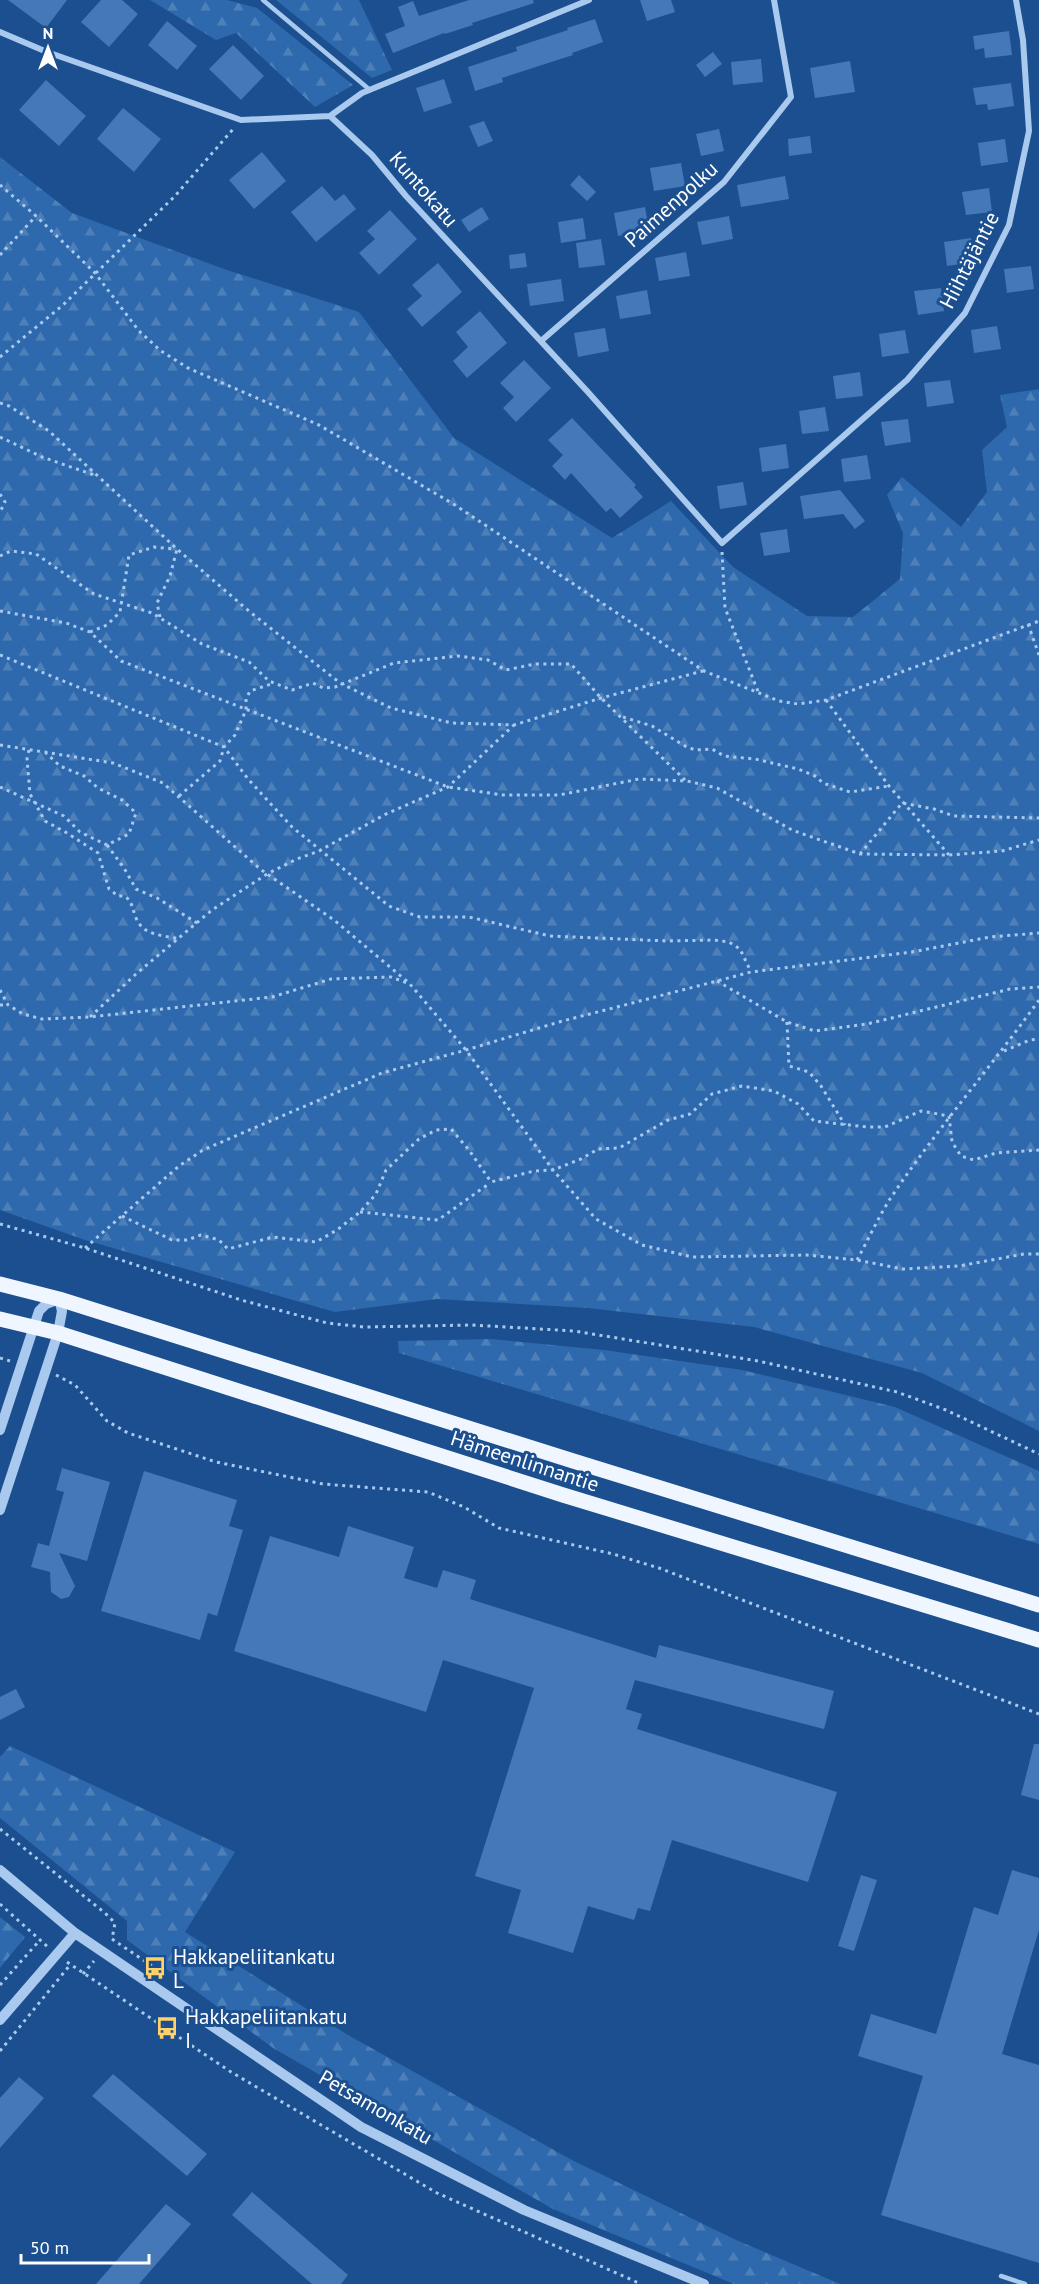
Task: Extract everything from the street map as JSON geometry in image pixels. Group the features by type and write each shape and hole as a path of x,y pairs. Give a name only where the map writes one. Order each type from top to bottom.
{"main road":[{"name":"Hämeenlinnantie","path":"0,1284 59,1299 1039,1605"},
{"name":"Hämeenlinnantie","path":"0,1319 58,1333 563,1495 1039,1640"}],"street":[{"path":"0,32 47,52 241,120 330,116 362,93 589,0"},
{"name":"Paimenpolku","path":"541,341 724,182 791,97 774,0"},
{"name":"Hiihtäjäntie","path":"722,543 907,380 964,313 1009,225 1029,131 1023,40 1016,0"},
{"name":"Kuntokatu","path":"330,116 372,155 406,196 541,341 722,543"},
{"path":"0,1430 39,1311 46,1304 59,1299 62,1311 58,1333 0,1510"},
{"name":"Petsamonkatu","path":"0,1870 75,1933 361,2127 524,2210 704,2284"},
{"path":"0,2020 75,1933"}],"lane":[{"path":"263,0 370,90"},
{"path":"1001,2276 1025,2284"}],"path":[{"path":"0,357 63,305 175,196 241,120"},
{"path":"0,185 95,273 139,331 161,351 188,368 319,425 445,499 704,671 759,694 779,701 798,704 826,699 1039,621"},
{"path":"0,255 36,216"},
{"path":"0,403 9,406 49,431 95,476 177,549 250,612 340,683 391,708 452,723 514,725 600,698 704,671"},
{"path":"0,437 42,457 95,476"},
{"path":"0,494 5,502 0,512"},
{"path":"722,543 725,608 759,694"},
{"path":"90,632 107,625 120,612 129,555 154,547 177,549"},
{"path":"160,617 157,603 170,576 177,549"},
{"path":"0,556 11,551 36,554 94,594 160,617 202,644 249,662 274,683 292,690 313,683 323,688 335,687 340,683 394,663 458,656 488,660 506,670 535,664 571,664 600,698 622,716 687,781"},
{"path":"0,611 66,623 90,632 121,661 448,787 503,795 558,795 639,778 687,781 717,788 792,831 860,854 949,855 1002,851 1039,840"},
{"path":"1028,624 1039,655"},
{"path":"0,655 224,747 262,795 292,827 389,906 420,917 469,917 550,936 729,942 740,950 751,972"},
{"path":"178,796 220,761 224,747 235,735 246,710 246,699 250,691 274,683"},
{"path":"826,699 902,803 949,855"},
{"path":"622,716 652,726 684,746 695,750 712,749 724,756 755,759 798,769 815,776 823,783 850,792 889,786"},
{"path":"90,1017 136,974 212,910 267,874 319,851 386,814 448,787 514,725"},
{"path":"0,745 113,763 163,783 267,874 334,920 409,983 466,1050 553,1170 596,1219 642,1245 692,1257 807,1255 857,1260 903,1269 931,1269 1024,1254 1039,1254"},
{"path":"29,750 27,759 30,794 45,821 98,853 109,889 132,902 141,926 156,936 179,939"},
{"path":"46,753 60,766 84,776 98,788 122,800 136,813 129,834 107,845"},
{"path":"0,787 64,816 80,832 107,845 136,889 157,898 197,923"},
{"path":"860,854 902,803"},
{"path":"902,803 934,808 954,816 1039,818"},
{"path":"85,1248 179,1166 203,1150 382,1073 558,1022 751,972 1039,933"},
{"path":"0,990 9,1005 23,1014 42,1019 90,1017 272,997 331,979 391,977 409,983"},
{"path":"717,981 787,1022 815,1031 867,1024 1010,989 1039,987"},
{"path":"857,1260 889,1201 949,1116 1002,1052 1039,1000"},
{"path":"0,1005 9,1005"},
{"path":"787,1022 789,1066 809,1072 821,1086 845,1125"},
{"path":"1002,1052 1030,1040 1039,1039"},
{"path":"360,1212 438,1220 491,1182 534,1171 553,1170 580,1160 598,1149 619,1148 668,1120 690,1114 712,1094 742,1086 774,1091 798,1104 814,1121 885,1128 921,1111 949,1116"},
{"path":"949,1116 952,1142 961,1156 974,1160 996,1153 1039,1150"},
{"path":"122,1216 172,1240 187,1240 201,1235 219,1240 228,1249 273,1237 316,1242 337,1230 360,1212 376,1194 386,1170 419,1139 436,1130 451,1129 491,1182"},
{"path":"0,1224 85,1248 241,1299 327,1323 364,1328 472,1325 574,1332 758,1361 897,1392 946,1410 1039,1454"},
{"path":"0,1359 21,1363"},
{"path":"46,1371 75,1385 107,1421 128,1433 216,1462 323,1484 428,1492 464,1507 499,1528 613,1554 659,1568 1039,1714"},
{"path":"0,1829 115,1923 112,1939"},
{"path":"0,1904 40,1940 0,1985"},
{"path":"0,2050 70,1965"}],"green space":[{"path":"150,0 227,0 257,8 353,85 315,107 236,33 216,40"},
{"path":"276,0 359,0 392,70 372,78"},
{"path":"0,157 72,213 227,270 359,312 454,438 612,538 671,501 733,567 807,616 853,617 900,579 903,533 887,495 902,477 961,527 987,492 982,450 1007,427 1000,395 1039,389 1039,1431 922,1373 754,1327 588,1308 437,1299 335,1312 85,1240 0,1210"},
{"path":"491,1339 604,1350 742,1370 895,1407 1039,1471 1039,1544 399,1353 398,1341"},
{"path":"10,1746 235,1852 185,1932 348,2035 570,2159 734,2239 840,2284 734,2284 553,2209 273,2048 127,1940 127,1921 0,1818 0,1757"},
{"path":"0,1917 25,1937 0,1968"}],"building":[{"path":"8,0 67,0 46,28"},
{"path":"101,0 122,0 138,14 109,47 81,22"},
{"path":"469,0 533,0 534,3 472,23 473,25 444,33 393,53 385,34 405,26 398,7 413,1 419,16"},
{"path":"640,0 671,0 675,12 647,21"},
{"path":"595,19 603,42 572,53 573,55 502,78 503,82 475,91 468,67 517,51 516,47"},
{"path":"167,21 197,46 177,70 148,45"},
{"path":"1009,31 1012,55 985,58 984,48 975,50 973,36"},
{"path":"233,45 264,76 241,100 209,69"},
{"path":"713,52 722,64 705,77 696,65"},
{"path":"761,59 763,82 733,85 731,62"},
{"path":"850,61 855,92 815,98 810,68"},
{"path":"444,79 452,103 424,112 416,88"},
{"path":"46,80 86,116 59,146 19,110"},
{"path":"1011,83 1014,106 988,110 987,104 976,105 973,88"},
{"path":"123,108 161,139 134,172 97,139"},
{"path":"484,121 493,141 478,147 469,126"},
{"path":"719,129 724,151 701,156 696,134"},
{"path":"810,136 812,153 789,156 788,139"},
{"path":"1005,139 1008,162 981,166 978,143"},
{"path":"262,152 286,181 254,209 229,180"},
{"path":"681,163 685,186 654,191 650,168"},
{"path":"579,175 596,192 587,201 570,185"},
{"path":"785,176 789,199 741,207 737,185"},
{"path":"322,186 335,201 344,194 356,209 316,242 291,212"},
{"path":"989,188 992,212 966,215 962,192"},
{"path":"482,207 489,219 469,232 461,220"},
{"path":"645,207 649,230 618,236 614,213"},
{"path":"390,210 417,239 379,275 359,253 375,239 367,231"},
{"path":"729,216 733,239 702,245 697,222"},
{"path":"583,218 586,239 561,243 558,222"},
{"path":"971,238 974,262 947,266 944,242"},
{"path":"601,239 605,265 579,268 576,243"},
{"path":"686,252 690,276 659,281 655,258"},
{"path":"525,253 527,267 510,269 509,255"},
{"path":"438,263 462,292 422,327 407,309 422,296 412,285"},
{"path":"1031,266 1034,289 1007,293 1004,269"},
{"path":"561,279 564,301 530,306 527,284"},
{"path":"941,288 944,311 918,315 914,291"},
{"path":"647,290 651,314 620,319 616,296"},
{"path":"480,311 507,343 467,378 453,361 468,347 456,332"},
{"path":"997,326 1001,349 974,353 971,330"},
{"path":"605,328 609,351 578,357 574,333"},
{"path":"905,330 909,353 882,357 879,334"},
{"path":"524,360 551,388 516,422 503,408 514,397 500,383"},
{"path":"860,372 863,396 836,399 833,376"},
{"path":"950,380 954,403 927,407 924,383"},
{"path":"825,407 829,431 802,434 799,411"},
{"path":"572,418 636,485 634,487 643,497 620,518 611,508 606,512 571,473 565,480 552,466 563,455 548,440"},
{"path":"908,419 911,442 885,446 881,422"},
{"path":"786,444 789,468 762,472 759,448"},
{"path":"867,455 871,479 844,482 841,459"},
{"path":"743,482 747,505 720,509 717,486"},
{"path":"840,490 865,521 855,529 843,514 804,519 800,496"},
{"path":"787,529 790,552 764,556 760,533"},
{"path":"62,1468 110,1482 87,1561 59,1553 75,1586 69,1597 61,1599 51,1592 50,1572 31,1567 38,1543 49,1546 64,1492 56,1490"},
{"path":"144,1471 237,1500 229,1526 243,1530 217,1616 208,1613 200,1640 101,1611"},
{"path":"348,1526 414,1547 404,1578 437,1588 443,1570 476,1580 470,1599 656,1658 659,1645 834,1691 824,1729 635,1680 626,1709 642,1714 637,1729 837,1792 808,1882 672,1840 650,1911 638,1908 634,1920 588,1906 573,1953 508,1933 521,1890 475,1876 534,1688 443,1660 426,1712 234,1651 270,1536 339,1557"},
{"path":"16,1689 25,1707 0,1720 0,1697"},
{"path":"1034,1744 1039,1744 1039,1800 1021,1795"},
{"path":"1012,1870 1039,1878 1039,1930 1002,2054 1039,2065 1039,2263 881,2215 923,2076 858,2056 871,2014 936,2034 974,1907 998,1915"},
{"path":"861,1875 877,1880 854,1951 838,1946"},
{"path":"113,2074 207,2154 187,2176 92,2096"},
{"path":"19,2077 44,2098 0,2148 0,2098"},
{"path":"252,2192 348,2275 341,2284 312,2284 232,2215"},
{"path":"166,2204 191,2224 139,2284 96,2284"}],"place":[{"name":"Hakkapeliitankatu L","path":"155,1968"},
{"name":"Hakkapeliitankatu I","path":"167,2028"}]}
